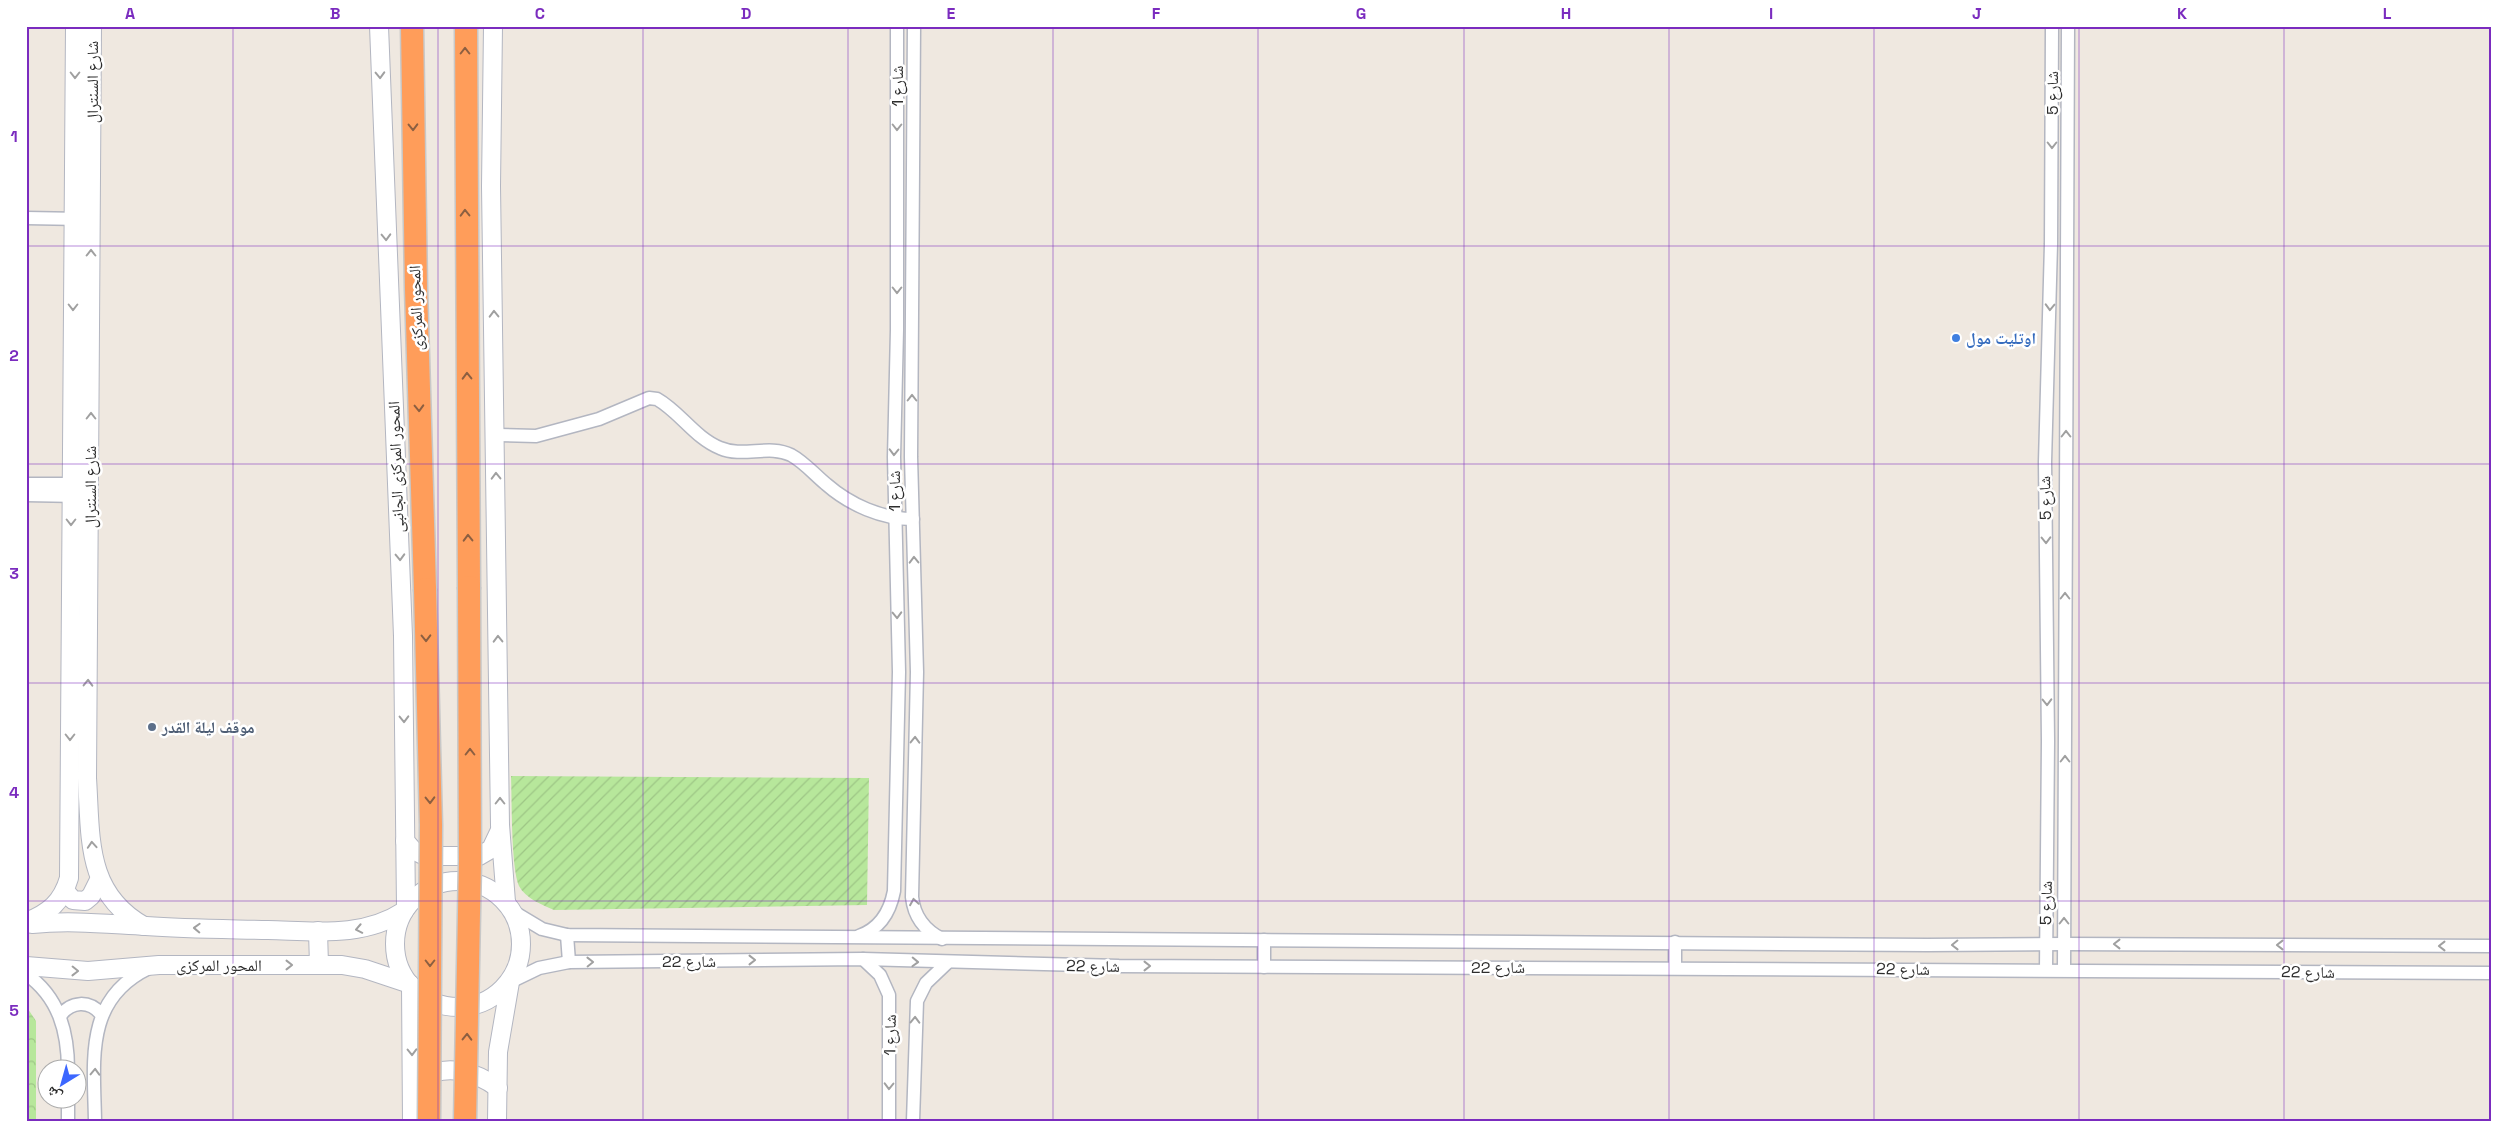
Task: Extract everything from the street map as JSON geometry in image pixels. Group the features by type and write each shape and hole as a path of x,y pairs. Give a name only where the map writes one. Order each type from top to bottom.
{"highway":[{"name":"المحور المركزى","path":"412,26 416,289 431,826 429,1121"},
{"path":"465,1121 470,861 466,26"}],"main road":[{"name":"شارع السنترال","path":"26,924 52,908 65,891 70,862 75,26"},
{"name":"شارع السنترال","path":"92,26 87,778 93,859 99,880 117,906 144,926"},
{"name":"المحور المركزى الجانبى","path":"379,26 403,636 405,910"},
{"path":"493,26 491,186 496,435 500,830 509,907 520,931 521,951 518,966 510,982 498,1052 497,1121"},
{"path":"405,841 413,850 425,856 479,856 491,848 500,830"},
{"path":"65,891 73,900 85,901 91,896 99,880"},
{"path":"26,924 79,921 144,926 344,932 369,927 394,918 432,887 454,881 482,886 509,907"},
{"path":"405,910 396,932 396,954 403,975 410,985 436,1004 456,1008 486,1001 510,982"},
{"path":"318,931 319,965"},
{"name":"المحور المركزى","path":"26,966 88,971 158,965 319,965 365,969 410,985"},
{"path":"410,985 412,1121"},
{"path":"412,1084 425,1076 440,1071 456,1070 478,1076 498,1088"}],"street":[{"name":"شارع 1","path":"855,937 870,930 883,919 890,906 894,891 899,672 894,519 897,26"},
{"name":"شارع 1","path":"914,26 911,457 916,672 912,897 915,910 921,922 930,932 942,939"},
{"name":"شارع 5","path":"2046,970 2048,741 2045,462 2051,244 2052,26"},
{"name":"شارع 5","path":"2064,970 2068,26"},
{"path":"26,218 92,219"},
{"path":"496,435 536,436 599,419 649,398 657,399 719,448 734,452 771,450 791,455 835,492 858,505 894,519 913,519"},
{"path":"26,484 71,490"},
{"path":"26,495 90,490"},
{"name":"شارع 22","path":"509,907 542,929 567,935 1927,945 2491,946"},
{"path":"567,935 569,962"},
{"path":"1264,940 1264,967"},
{"path":"1675,942 1675,968"},
{"name":"شارع 1","path":"863,960 880,975 889,995 889,1121"},
{"name":"شارع 22","path":"510,982 539,968 569,962 863,960 947,963 1264,967 2491,973"},
{"name":"شارع 1","path":"913,1121 917,1001 926,984 947,963"},
{"path":"94,1121 96,1034 101,1014 112,996 128,980 158,965"},
{"path":"26,974 45,991 60,1016 65,1029 67,1060"},
{"path":"60,1016 68,1008 78,1004 93,1007 101,1014"}],"green space":[{"path":"511,776 869,778 867,905 554,910 530,898 519,886 516,877 513,850"},
{"path":"26,1006 36,1021 36,1121 26,1121"}],"place":[{"name":"اوتليت مول","path":"1956,338"},
{"name":"موقف ليلة القدر","path":"152,727"}]}
